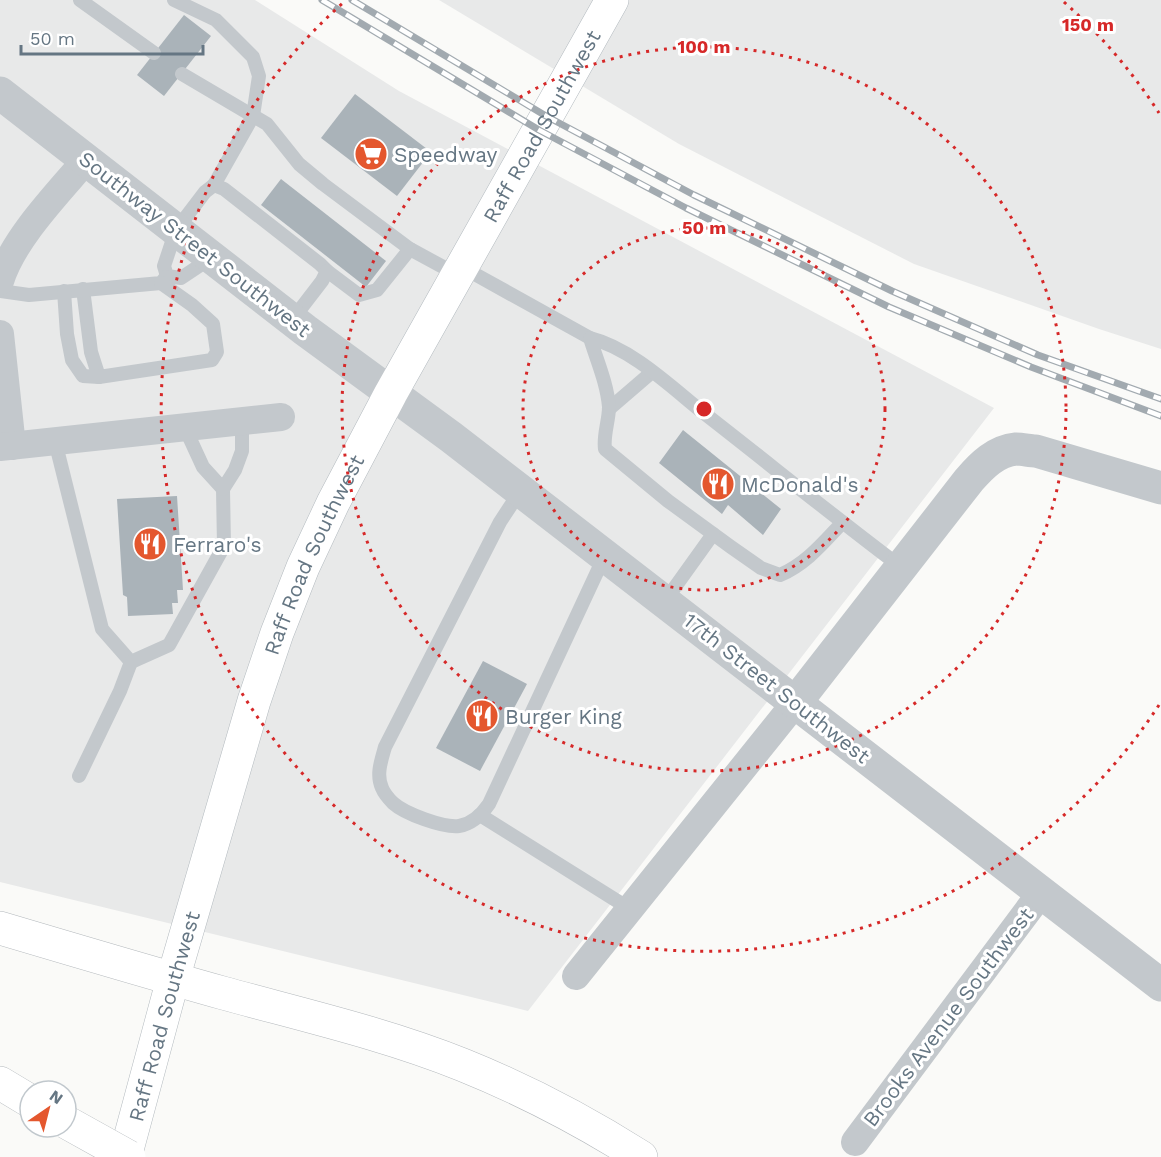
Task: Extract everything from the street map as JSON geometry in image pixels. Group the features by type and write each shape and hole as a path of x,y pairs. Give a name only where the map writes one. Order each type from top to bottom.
{"main road":[{"name":"Raff Road Southwest","path":"127,1157 173,979 254,701 303,567 333,503 391,393 612,0"},
{"path":"0,928 426,1051 518,1089 574,1117 641,1157"},
{"path":"0,1083 18,1094"},
{"path":"78,1129 127,1157"}],"street":[{"name":"Southway Street Southwest","path":"0,93 292,320 391,393"},
{"path":"0,281 10,255 86,160"},
{"path":"0,334 6,446 280,417"},
{"name":"17th Street Southwest","path":"391,393 521,490 1161,985"},
{"path":"576,976 796,702 982,465 1000,453 1017,449 1036,451 1161,488"},
{"name":"Brooks Avenue Southwest","path":"855,1142 1041,893"}],"lane":[{"path":"80,0 154,53"},
{"path":"64,291 67,334 72,360 83,376 99,376 212,360 217,352 213,324 164,279 164,266 176,230 205,192 214,185 253,116 259,76 253,57 216,20 174,0"},
{"path":"182,74 267,124 299,164 410,249 460,271 637,361 901,567"},
{"path":"214,185 224,189 359,295 377,291 410,249"},
{"path":"0,291 29,295 181,278 212,258"},
{"path":"292,320 327,271"},
{"path":"83,289 91,352 99,376"},
{"path":"590,338 606,386 609,409 604,440 605,449 668,501 761,567 780,575 806,560 842,523"},
{"path":"609,409 652,372"},
{"path":"80,776 120,691 131,662 169,645 224,546 223,489 235,470 242,451 242,421"},
{"path":"185,428 203,467 223,489"},
{"path":"55,441 102,629 131,662"},
{"path":"521,490 500,522 384,747 378,774 382,788 393,803 418,817 447,826 461,826 480,815 489,804 605,555"},
{"path":"665,601 713,534"},
{"path":"480,815 630,909"}],"shaded area":[{"path":"0,0 255,0 399,91 994,408 528,1011 0,882"},
{"path":"439,0 1161,0 1161,349 914,264 679,144"}],"building":[{"path":"184,15 211,36 164,96 137,75"},
{"path":"355,94 431,152 397,196 321,138"},
{"path":"281,179 386,261 366,287 261,205"},
{"name":"McDonald's","path":"683,430 781,509 763,535 728,505 722,514 659,463"},
{"name":"Ferraro's","path":"177,496 183,590 177,590 178,603 172,603 173,614 128,616 127,597 123,595 117,499"},
{"name":"Burger King","path":"483,661 527,684 480,771 436,748"}],"railway":[{"path":"322,0 539,130 686,208 889,307 1031,367 1161,416"},
{"path":"352,0 546,116 694,195 892,291 1038,355 1161,399"}],"place":[{"name":"Speedway","path":"371,154"},
{"name":"McDonald's","path":"718,484"},
{"name":"Ferraro's","path":"150,544"},
{"name":"Burger King","path":"482,716"}]}
